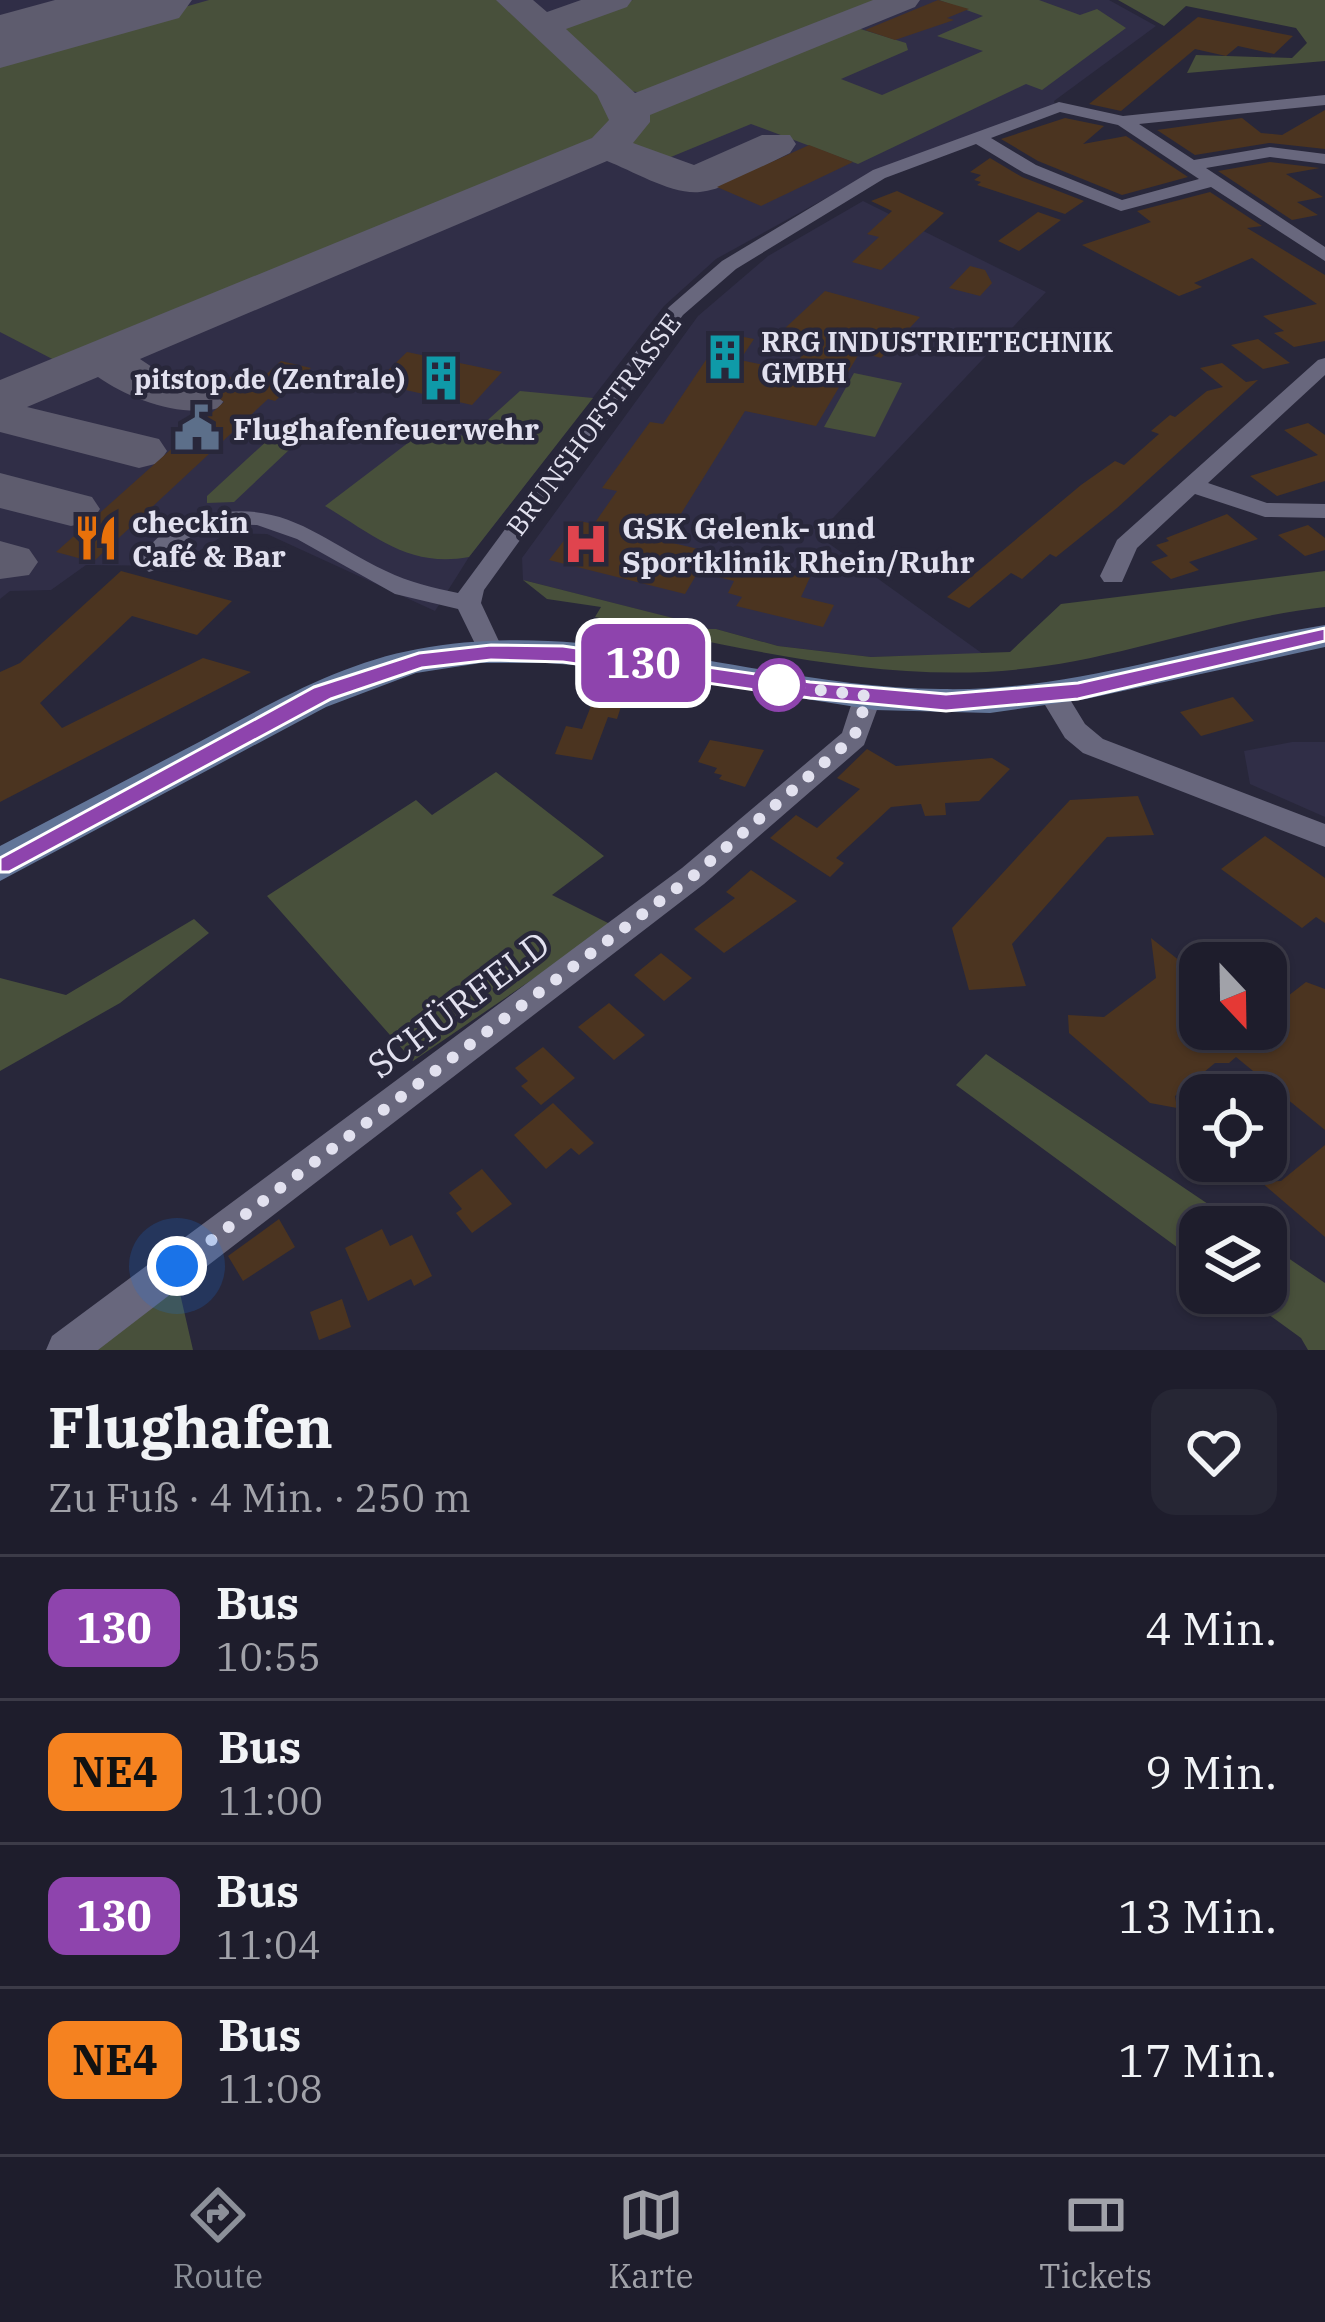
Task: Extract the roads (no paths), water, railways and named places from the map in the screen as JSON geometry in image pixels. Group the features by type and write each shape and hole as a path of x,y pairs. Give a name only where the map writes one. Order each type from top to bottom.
{"main road":[{"path":"0,865 322,693 419,660 491,652 608,659 946,703 1053,694 1325,636"}],"street":[{"path":"1124,121 1325,100"},
{"name":"BRUNSHOFSTRASSE","path":"468,603 492,559 676,311 728,265 879,174 1059,107 1124,121"},
{"path":"1124,121 1322,250"},
{"path":"977,137 1030,169 1104,202 1137,206 1213,182"},
{"path":"1191,166 1270,152 1325,159"},
{"path":"1113,576 1126,545 1325,364"},
{"path":"1190,485 1265,510 1325,511"},
{"path":"149,564 158,545 187,528 221,516 256,514 286,523 349,563 405,589 468,603 491,652"},
{"path":"1053,694 1075,731 1093,746 1325,836"},
{"name":"SCHÜRFELD","path":"66,1350 693,876 854,737 868,696"}],"place":[{"name":"RRG INDUSTRIETECHNIK GMBH","path":"725,357"},
{"name":"pitstop.de (Zentrale)","path":"441,378"},
{"name":"Flughafenfeuerwehr","path":"197,428"},
{"name":"checkin Café & Bar","path":"96,538"},
{"name":"GSK Gelenk- und Sportklinik Rhein/Ruhr","path":"586,544"}]}
